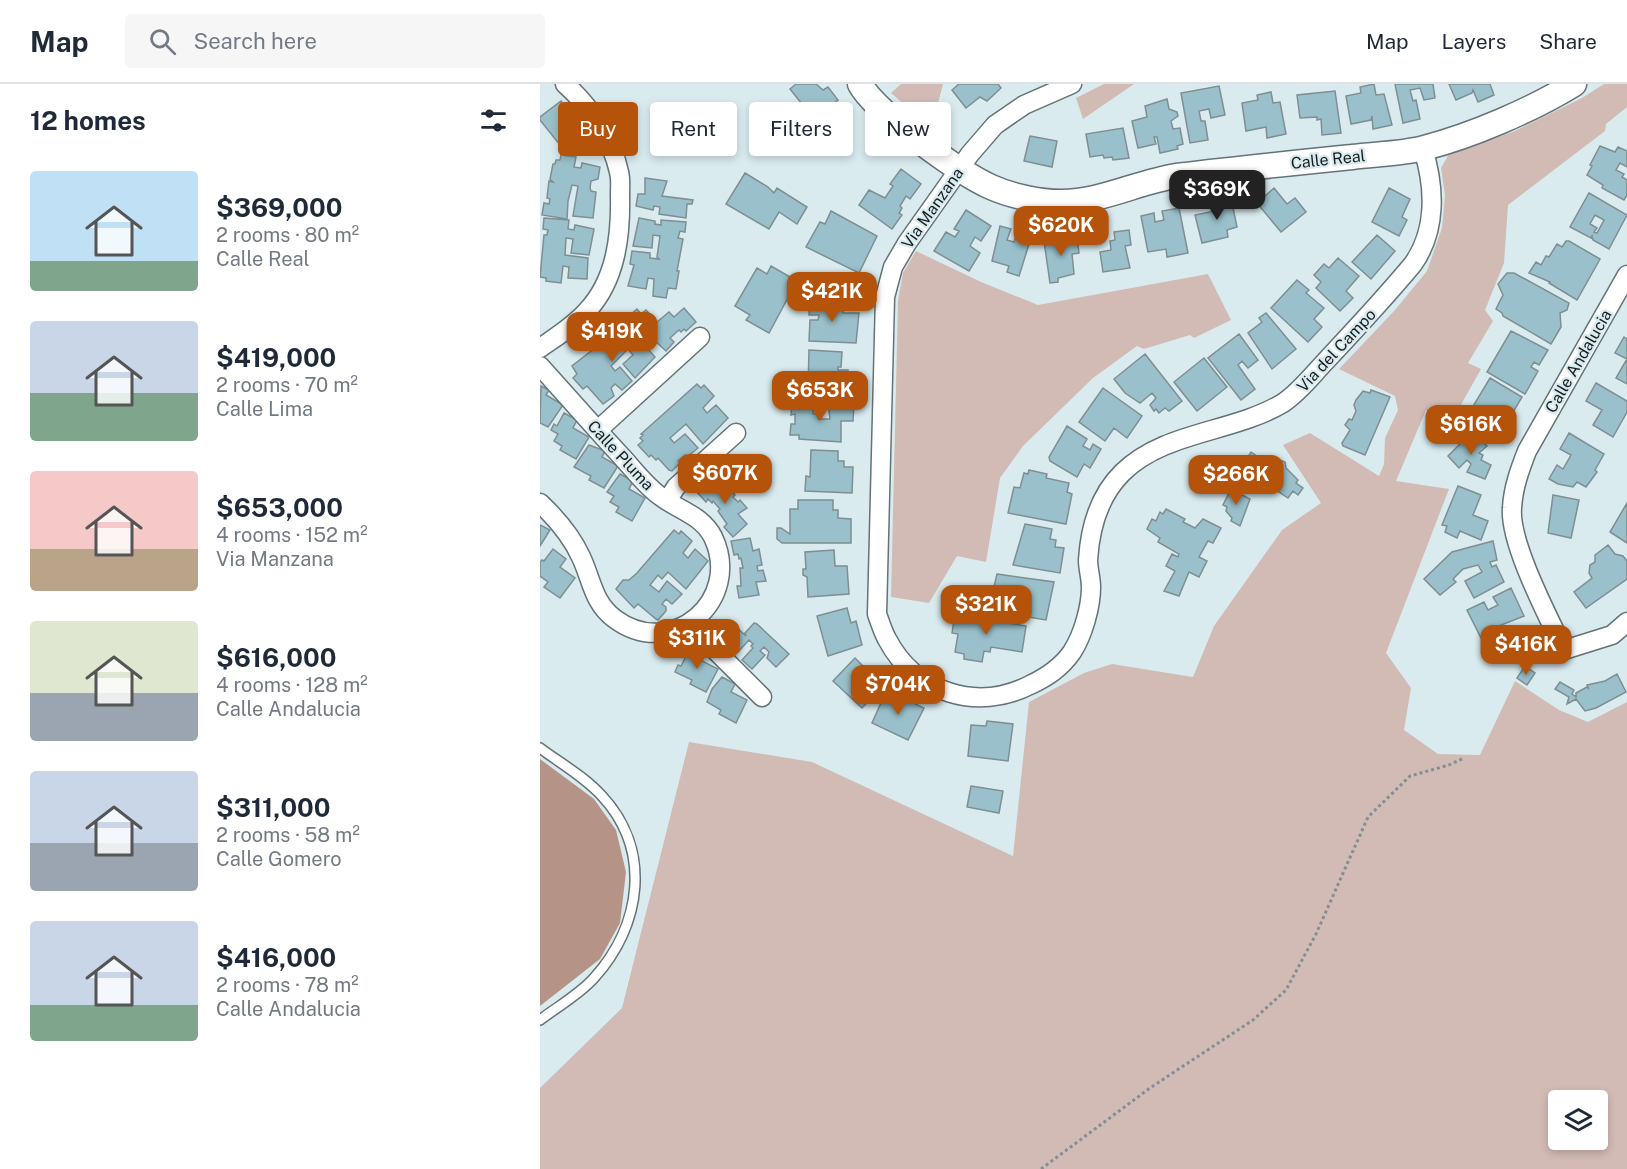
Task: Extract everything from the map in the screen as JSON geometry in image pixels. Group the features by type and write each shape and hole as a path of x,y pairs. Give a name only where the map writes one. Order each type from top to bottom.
{"street":[{"path":"540,348 563,333 588,310 605,283 617,252 620,173 604,134 582,99 565,84"},
{"name":"Calle Real","path":"860,84 864,91 895,122 960,169 991,187 1025,197 1061,202 1092,198 1173,177 1423,149 1491,124 1574,84"},
{"name":"Via Manzana","path":"906,666 887,640 877,614 885,297 893,267 960,169 995,125 1024,105 1072,84"},
{"name":"Via del Campo","path":"906,666 949,693 974,699 997,697 1018,691 1052,675 1072,651 1086,617 1091,587 1088,562 1090,538 1103,499 1122,473 1160,447 1262,414 1284,402 1295,394 1347,340 1423,250 1432,216 1432,198 1423,149"},
{"name":"Calle Andalucia","path":"1627,275 1527,451 1514,492 1511,511 1518,544 1536,592 1564,650 1612,635 1627,622"},
{"path":"597,430 700,337"},
{"name":"Calle Pluma","path":"540,366 654,492 699,519 712,534 718,549 721,568 718,588 706,609 689,624"},
{"path":"667,501 676,487 736,433"},
{"path":"540,503 564,526 582,557 598,603 615,619 632,628 653,632 665,632 689,624 762,697"}],"lane":[{"path":"540,748 601,795 624,826 636,867 633,906 620,945 593,979 540,1020"}],"path":[{"path":"1041,1169 1150,1088 1253,1020 1286,990 1316,934 1368,817 1410,776 1449,765 1464,758"}],"shaded area":[{"path":"901,84 943,84 938,102 901,102 891,93"},
{"path":"1104,84 1134,84 1083,119 1076,98"},
{"path":"1604,84 1627,84 1627,107 1606,124 1605,131 1508,205 1504,263 1485,310 1493,321 1468,363 1481,369 1453,419 1426,410 1396,481 1449,489 1386,653 1411,688 1404,730 1438,754 1480,755 1515,681 1559,710 1588,722 1627,702 1627,1169 540,1169 540,1088 622,1008 689,742 812,762 1013,856 1029,702 1084,673 1112,664 1193,677 1214,626 1282,530 1321,503 1283,445 1310,433 1379,476 1384,464 1385,438 1398,410 1395,396 1339,369 1395,310 1427,271 1442,228 1445,195 1441,168 1449,154 1513,132 1582,98"},
{"path":"916,251 981,282 1038,305 1208,274 1231,320 1194,338 1190,335 1144,349 1137,346 1093,378 1023,446 1000,478 986,562 957,556 929,603 891,597 898,301 903,273"},
{"path":"540,759 594,799 616,830 626,872 620,923 600,959 540,1006"}],"building":[{"path":"796,84 816,84 823,90 828,87 838,100 835,102 800,102 790,89"},
{"path":"959,84 998,84 1001,88 987,101 980,97 966,108 952,90"},
{"path":"1374,84 1376,95 1384,94 1392,125 1373,129 1372,116 1371,120 1351,124 1346,96 1361,93 1360,87"},
{"path":"1395,84 1433,84 1435,98 1424,100 1420,88 1410,90 1413,101 1416,100 1420,119 1403,123"},
{"path":"1449,84 1490,84 1494,95 1478,102 1473,90 1472,93 1456,100"},
{"path":"1219,86 1225,115 1211,118 1209,109 1199,111 1201,121 1205,121 1208,140 1190,143 1181,93"},
{"path":"1335,91 1341,133 1322,135 1321,119 1317,120 1317,117 1300,118 1297,95"},
{"path":"1271,92 1273,103 1280,102 1286,134 1267,138 1266,127 1246,131 1242,103 1258,100 1257,95"},
{"path":"1167,99 1169,109 1177,112 1178,116 1171,121 1173,129 1180,128 1183,144 1177,146 1178,149 1160,153 1157,137 1154,137 1156,144 1138,148 1132,121 1147,117 1145,106"},
{"path":"558,103 558,142 540,120 540,117"},
{"path":"1123,128 1129,158 1113,160 1112,157 1104,158 1103,155 1090,157 1086,134"},
{"path":"1030,136 1057,141 1052,167 1024,161"},
{"path":"1600,146 1615,152 1618,147 1627,151 1627,167 1620,163 1616,170 1624,174 1622,177 1627,180 1627,195 1624,200 1602,188 1603,185 1587,175"},
{"path":"561,156 576,157 574,167 581,168 582,163 600,167 598,179 591,181 590,188 591,191 596,192 593,218 573,216 578,186 572,185 567,219 542,215 544,203 549,204 550,199 547,198 549,181 553,182 550,179 553,164 556,160 560,160"},
{"path":"901,169 921,184 910,199 906,196 900,206 902,208 899,213 902,215 892,229 859,205 869,190 885,198 893,186 890,184"},
{"path":"745,173 774,193 777,188 807,207 797,224 779,212 769,229 726,204"},
{"path":"645,178 667,181 662,196 693,200 692,204 687,204 686,218 659,214 660,207 654,206 653,210 636,206 638,194 645,194"},
{"path":"1274,188 1287,204 1295,198 1306,212 1281,232 1257,203"},
{"path":"1389,188 1410,199 1402,217 1407,220 1399,236 1372,222"},
{"path":"1589,193 1627,215 1609,249 1593,240 1592,236 1591,238 1570,227","holes":["1595,215 1604,220 1597,233 1594,232 1597,228 1590,224"]},
{"path":"1231,198 1237,227 1227,230 1228,237 1202,243 1195,215 1215,211 1213,202"},
{"path":"1179,208 1188,253 1167,257 1166,249 1148,252 1141,216 1154,213 1155,222 1164,220 1162,211"},
{"path":"966,210 991,226 981,241 975,237 970,246 980,253 969,271 934,251 946,232 955,237 959,231 954,229"},
{"path":"831,211 877,236 859,273 806,247 820,222 825,224"},
{"path":"544,218 569,220 568,229 574,230 575,225 594,229 589,255 571,253 573,239 566,238 565,255 588,258 587,279 568,278 569,267 563,266 561,283 546,281 546,278 540,277 544,235 547,235 548,230 543,229"},
{"path":"639,218 655,221 655,224 661,225 661,220 686,222 685,232 680,231 678,238 683,239 676,289 668,288 666,298 653,296 654,279 648,278 646,289 628,286 634,265 630,264 632,251 650,253 650,258 659,259 657,257 660,236 653,235 652,248 633,246"},
{"path":"1000,226 1011,229 1007,240 1014,242 1016,236 1030,241 1019,276 1007,272 1009,266 992,261"},
{"path":"1129,230 1131,245 1125,246 1130,268 1103,272 1100,252 1111,250 1110,241 1115,240 1114,232"},
{"path":"1377,235 1395,251 1371,279 1352,262"},
{"path":"1077,237 1079,253 1072,254 1074,274 1058,278 1058,282 1050,283 1044,241"},
{"path":"1566,241 1600,259 1577,300 1550,282 1529,273 1536,262 1541,265 1557,244 1562,247"},
{"path":"1338,258 1359,276 1346,291 1353,298 1340,311 1316,288 1321,282 1314,275 1324,264 1329,268"},
{"path":"771,266 797,281 769,333 746,320 750,315 735,306 757,268 767,274"},
{"path":"1507,273 1514,273 1569,303 1567,310 1560,313 1561,327 1551,344 1503,316 1496,309 1503,295 1498,284"},
{"path":"1297,280 1309,290 1306,293 1324,308 1314,319 1322,327 1308,342 1271,308"},
{"path":"810,298 837,299 837,310 843,310 843,313 859,313 856,343 809,341 810,320 818,320 819,315 809,315"},
{"path":"684,308 696,322 686,331 679,330 670,338 674,342 666,351 653,339 655,337 651,332 646,337 628,317 637,309 641,314 646,310 657,322 669,312 674,317"},
{"path":"1266,313 1296,349 1272,369 1248,333 1262,322 1259,318"},
{"path":"626,321 641,340 637,344 641,348 644,345 655,357 635,378 623,364 633,355 628,349 611,366 615,371 620,367 632,381 622,390 615,384 611,388 614,396 603,404 587,386 583,389 573,378 577,374 572,366 614,333 608,327 611,324 614,328 617,325 619,327"},
{"path":"1511,331 1548,350 1539,365 1534,362 1531,367 1538,371 1525,394 1487,372"},
{"path":"1239,334 1258,360 1248,368 1242,361 1238,365 1255,389 1241,400 1208,358"},
{"path":"1624,337 1627,339 1627,359 1615,353"},
{"path":"809,350 842,352 841,367 838,367 838,370 848,370 848,392 808,388"},
{"path":"1145,354 1182,401 1169,411 1165,408 1159,413 1156,409 1154,411 1150,405 1156,398 1152,393 1140,403 1125,393 1114,379"},
{"path":"1204,358 1227,387 1197,411 1174,382"},
{"path":"1627,359 1627,384 1616,378"},
{"path":"1490,378 1522,397 1512,414 1505,410 1498,421 1502,423 1495,435 1466,418"},
{"path":"1596,383 1627,401 1627,412 1613,437 1593,425 1602,410 1586,401"},
{"path":"697,384 701,388 704,385 714,396 703,408 707,413 716,405 728,418 703,444 686,424 670,438 674,443 685,434 698,448 678,461 680,463 672,471 658,458 656,460 651,455 649,457 638,445 643,441 640,438 643,435 641,434"},
{"path":"541,386 549,390 546,395 563,405 548,427 540,423"},
{"path":"1103,388 1142,416 1127,438 1114,428 1105,441 1079,422"},
{"path":"1371,390 1390,397 1365,455 1343,446 1342,443 1350,430 1345,425 1349,419 1352,420 1356,411 1354,405 1356,400 1363,391 1370,393"},
{"path":"792,403 814,403 813,414 817,414 818,419 830,419 828,403 854,403 853,421 841,421 841,442 799,439 799,435 790,435 791,424 795,424 795,414 791,415"},
{"path":"564,413 577,420 573,428 589,437 576,459 560,450 562,446 554,441 558,434 551,430 554,424 557,426"},
{"path":"1067,426 1087,439 1083,446 1090,450 1093,444 1101,449 1090,468 1084,464 1077,477 1050,461 1049,457"},
{"path":"1569,433 1604,454 1595,470 1597,472 1586,487 1577,482 1573,487 1558,484 1549,479 1557,465 1563,469 1571,455 1560,449"},
{"path":"1475,434 1487,446 1479,453 1483,455 1481,460 1491,465 1485,479 1467,472 1471,464 1467,460 1459,468 1448,456 1467,437 1470,440"},
{"path":"589,445 605,451 602,457 618,466 604,488 589,480 591,476 574,467"},
{"path":"811,450 838,451 838,461 844,461 844,467 853,467 852,493 805,491 806,476 810,477"},
{"path":"1251,452 1263,460 1270,459 1273,462 1277,459 1285,462 1286,468 1298,480 1296,483 1303,488 1298,495 1293,491 1288,498 1270,486 1267,490 1260,485 1258,488 1237,474"},
{"path":"1029,470 1047,474 1046,478 1069,483 1067,492 1072,494 1066,524 1008,513 1014,487 1020,488 1024,473 1028,474"},
{"path":"620,474 633,481 629,489 645,498 632,521 616,512 619,507 610,502 614,496 607,492"},
{"path":"710,479 719,489 725,484 735,495 733,497 738,502 740,500 747,508 738,514 747,524 733,537 724,527 727,524 718,511 720,509 713,501 712,503 708,499 706,502 696,491"},
{"path":"1458,486 1481,495 1473,515 1488,521 1481,540 1460,531 1457,538 1445,532 1447,526 1442,525"},
{"path":"1231,489 1250,499 1240,526 1231,521 1232,518 1226,511 1227,507 1223,505"},
{"path":"1553,495 1579,500 1571,538 1548,533"},
{"path":"798,500 833,500 833,510 838,510 838,518 851,519 851,543 782,543 777,539 777,528 790,534 790,509 798,509"},
{"path":"1627,503 1627,543 1610,532"},
{"path":"1166,509 1185,519 1183,522 1195,528 1203,519 1221,528 1213,543 1208,541 1199,557 1207,561 1199,577 1189,572 1179,596 1164,591 1175,571 1166,566 1172,554 1178,557 1179,554 1158,542 1160,538 1147,529 1152,519 1156,521 1160,512 1163,514"},
{"path":"1025,524 1052,529 1050,539 1056,540 1055,547 1064,548 1060,573 1013,565"},
{"path":"540,525 550,530 540,546"},
{"path":"674,530 679,534 681,531 692,541 683,553 688,558 695,549 708,561 686,589 668,572 662,579 658,575 650,585 659,592 667,581 682,594 672,604 666,599 662,604 666,607 666,611 658,620 638,604 634,608 616,589 623,580 629,580 637,573"},
{"path":"750,538 753,551 759,549 762,565 757,566 758,571 763,570 766,581 756,582 759,595 739,598 737,586 741,586 740,568 743,568 741,558 739,559 738,554 734,555 731,541"},
{"path":"1493,541 1497,560 1490,562 1492,567 1496,565 1504,582 1474,598 1465,581 1482,572 1478,565 1463,569 1453,579 1456,582 1440,595 1424,579 1452,552"},
{"path":"1608,545 1615,554 1623,556 1627,561 1627,579 1586,608 1574,592 1592,578 1589,573 1590,565 1595,562 1595,555"},
{"path":"553,549 566,559 560,567 575,578 560,598 544,587 548,582 540,576 540,562 544,561"},
{"path":"834,550 835,566 847,566 849,594 808,597 807,577 803,575 803,569 806,569 805,552"},
{"path":"997,574 1054,582 1046,620 991,611 989,608"},
{"path":"1511,588 1524,616 1496,627 1498,630 1481,638 1467,610 1484,602 1488,610 1498,605 1493,597"},
{"path":"847,608 851,623 856,621 862,645 828,656 817,616"},
{"path":"955,614 1026,626 1022,652 991,647 990,652 984,651 982,662 964,659 964,654 955,652 958,634 952,633"},
{"path":"754,623 789,654 776,667 767,658 769,652 764,647 760,651 765,655 752,669 742,660 753,648 751,646 753,644 749,640 738,652 721,637 733,624 746,636 745,633"},
{"path":"692,649 705,655 702,661 718,669 706,692 690,684 692,680 675,672 678,665 681,666 689,650"},
{"path":"855,658 867,670 870,666 887,682 862,708 833,681"},
{"path":"1525,666 1535,673 1527,685 1517,678"},
{"path":"1617,674 1626,692 1596,708 1585,711 1576,699 1567,704 1569,697 1555,689 1560,682 1574,690 1572,694 1576,697 1576,693 1587,687 1589,689 1587,685 1605,681"},
{"path":"722,677 735,684 731,692 747,700 736,723 719,714 721,710 707,702 712,689"},
{"path":"885,694 899,701 901,697 924,708 908,740 872,723"},
{"path":"987,721 1013,724 1008,761 968,756 971,725 986,726"},
{"path":"971,786 1003,791 999,813 967,807"}]}
